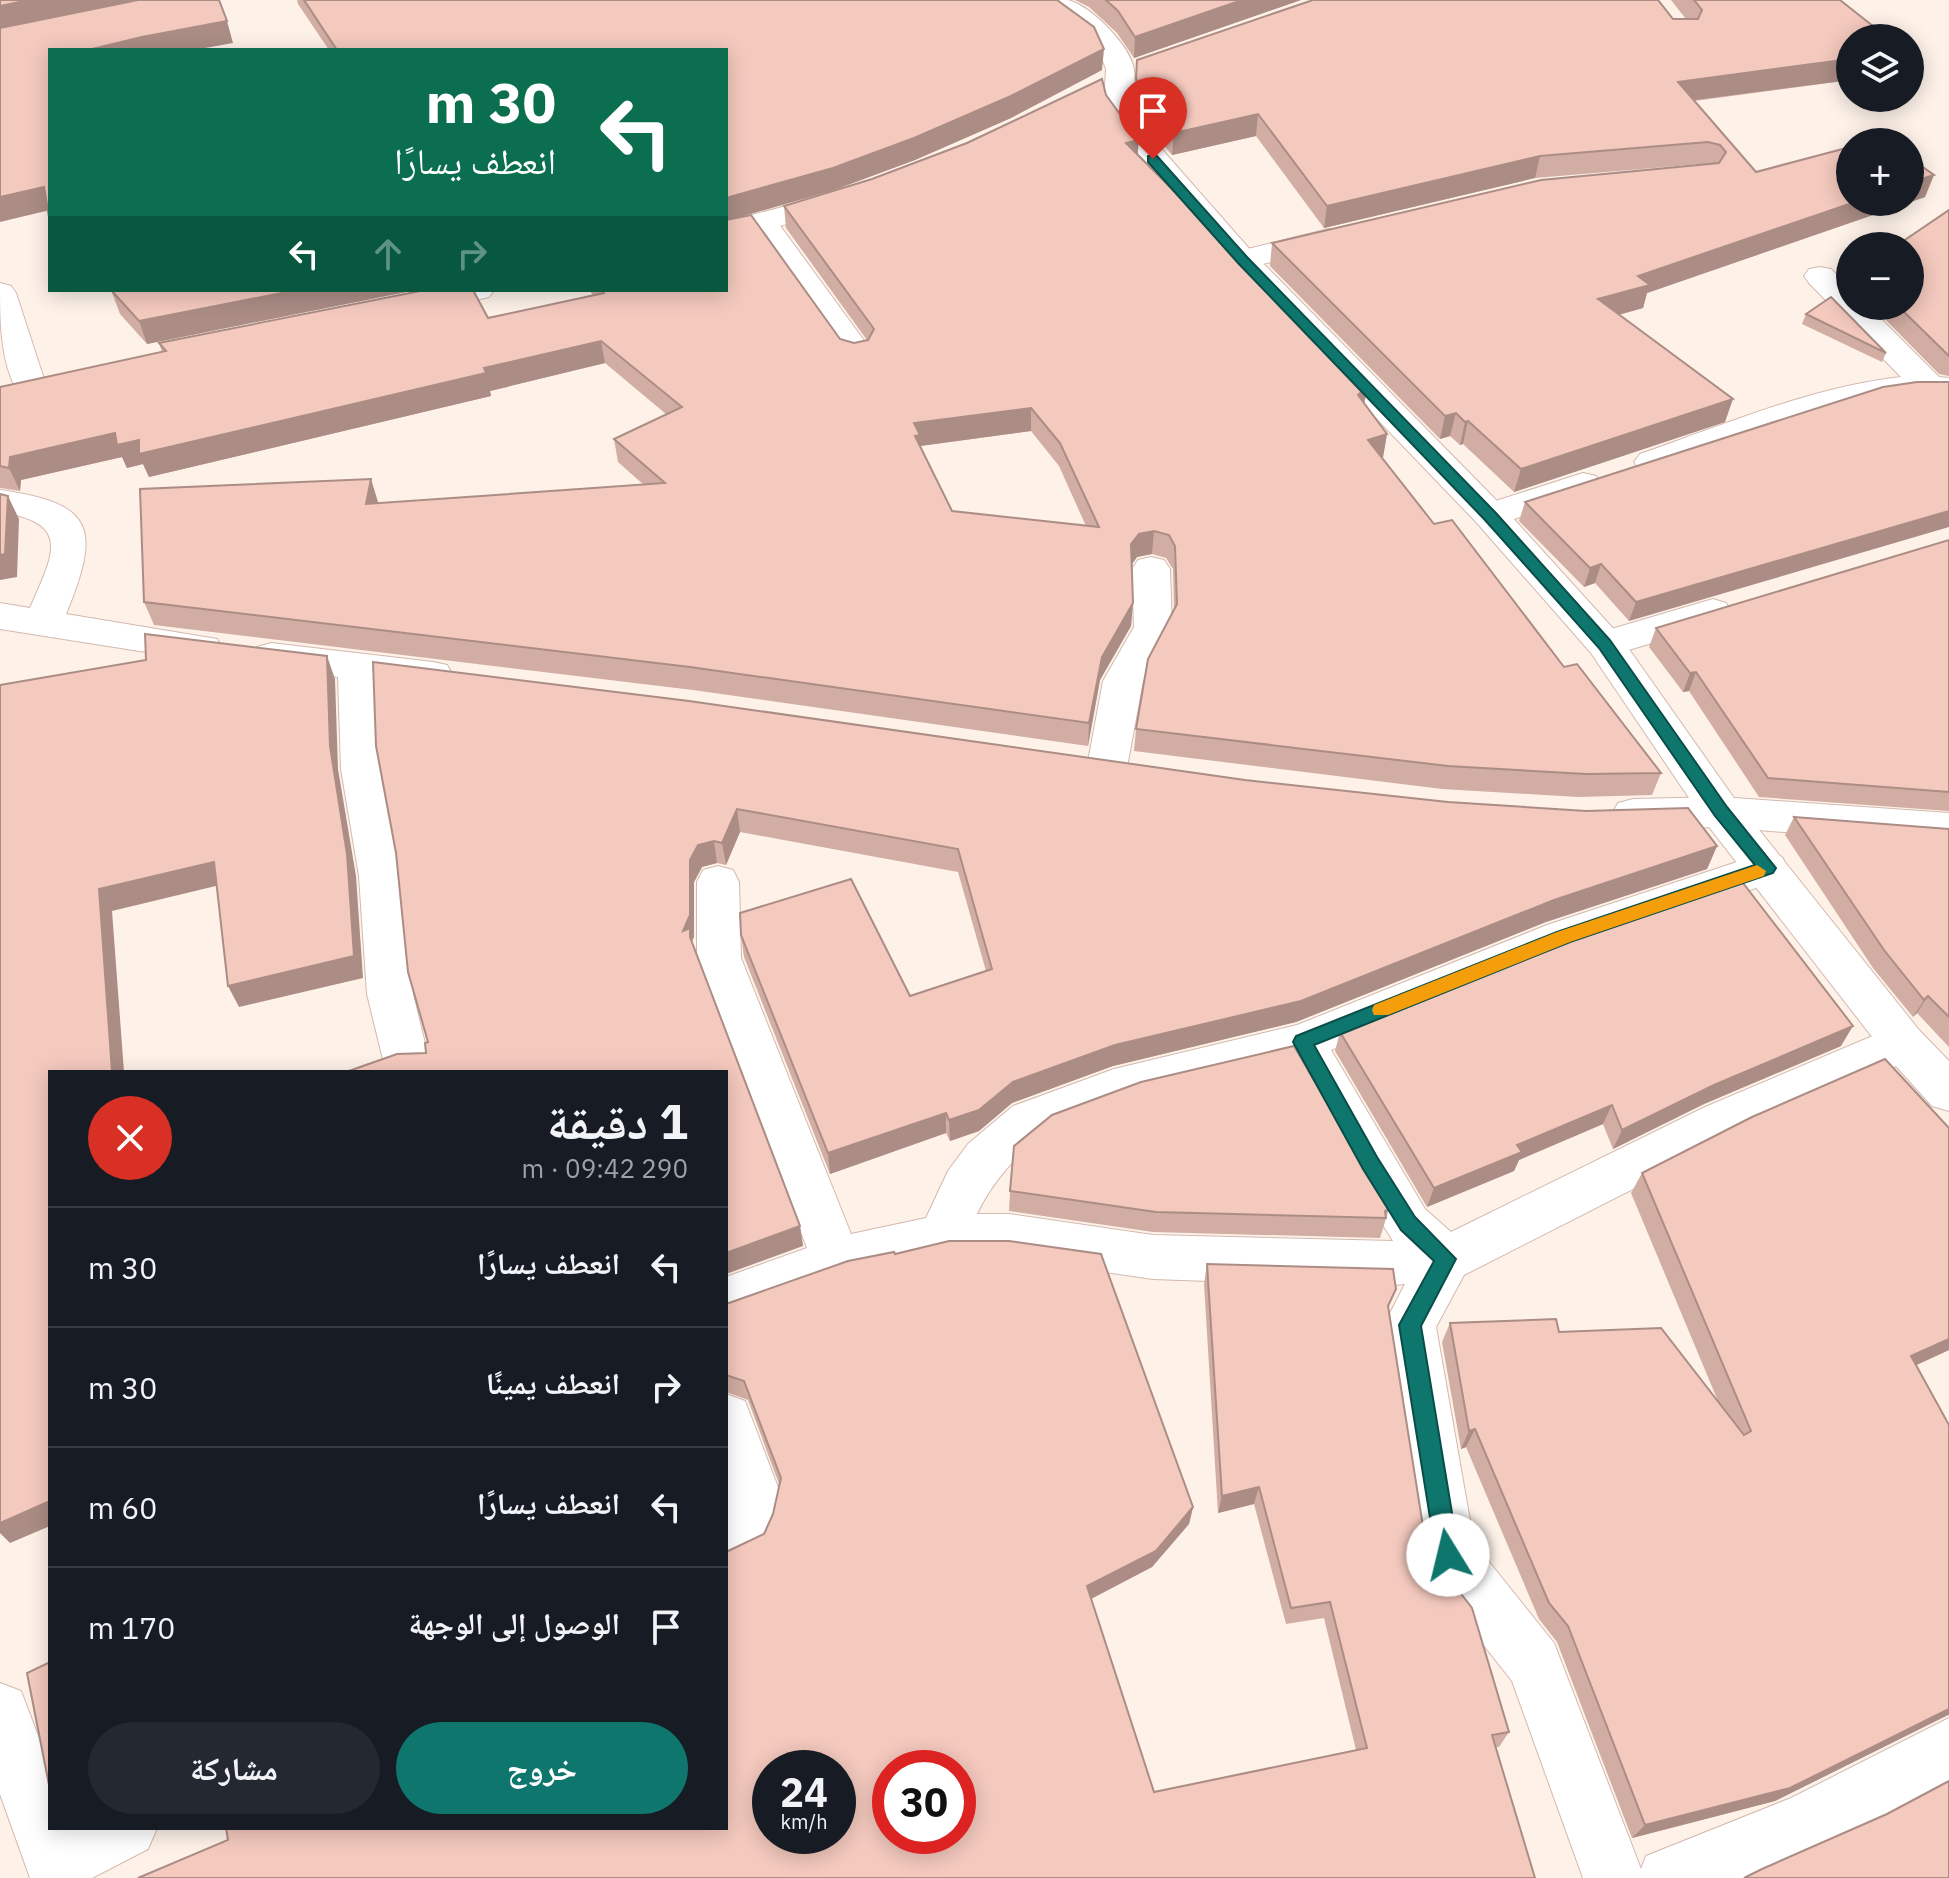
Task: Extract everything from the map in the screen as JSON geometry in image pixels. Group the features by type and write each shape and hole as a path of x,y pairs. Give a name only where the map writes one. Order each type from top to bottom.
{"street":[{"path":"1050,0 1075,16 1134,70"},
{"path":"1083,96 1134,70"},
{"path":"1134,70 1117,93 1119,113 1132,134 1242,260 1490,515 1605,644 1721,812 1903,1043 1949,1092"},
{"path":"728,232 871,190"},
{"path":"762,223 856,353"},
{"path":"1242,260 1363,230"},
{"path":"1820,276 1938,386"},
{"path":"379,312 469,292"},
{"path":"0,293 29,382"},
{"path":"1490,515 1892,386 1938,386"},
{"path":"0,501 38,508 56,517 69,531 71,555 43,623"},
{"path":"1107,767 1123,681 1153,627 1151,569"},
{"path":"1605,644 1739,604"},
{"path":"0,616 220,651 464,678"},
{"path":"357,665 361,769 380,876 390,994 409,1070"},
{"path":"1593,814 1721,812 1949,829"},
{"path":"943,1236 965,1186 985,1158 1030,1120 1114,1088 1303,1042 1563,937 1767,868"},
{"path":"718,882 719,958 836,1259"},
{"path":"1303,1042 1370,1163 1408,1224 1446,1259"},
{"path":"728,1299 836,1259 943,1236 1009,1236 1168,1258 1374,1265 1446,1259 1722,1121 1903,1043"},
{"path":"1446,1259 1410,1325 1448,1555 1534,1663 1614,1878"},
{"path":"728,1424 754,1495 746,1531 728,1540"},
{"path":"0,1712 59,1870 124,1830"},
{"path":"1668,1878 1756,1846 1949,1748"}],"building":[{"path":"0,0 29,0 0,6"},
{"path":"138,0 219,0 227,21 96,48 48,48 48,211 44,187 0,197 0,28"},
{"path":"304,0 1057,0 1094,27 1104,49 1011,96 914,138 833,168 728,197 728,48 336,48"},
{"path":"1106,0 1242,0 1135,37 1118,11"},
{"path":"1313,0 1658,0 1673,19 1698,19 1702,10 1694,0 1840,0 1870,24 1836,24 1836,61 1678,82 1756,172 1836,151 1836,208 1638,276 1650,285 1598,299 1733,399 1521,469 1468,421 1465,422 1456,413 1445,416 1272,243 1541,180 1719,163 1726,152 1720,145 1708,142 1540,156 1327,206 1258,114 1174,133 1142,97 1136,78 1137,60"},
{"path":"1102,79 1106,95 1139,140 1126,143 1368,386 1358,395 1387,434 1368,440 1434,524 1452,520 1564,667 1577,664 1661,773 1586,774 1448,766 1136,729 1148,659 1177,604 1175,546 1169,535 1154,531 1139,534 1131,544 1133,603 1102,657 1089,723 690,667 144,602 140,489 371,479 366,504 665,483 614,439 682,407 601,341 484,368 486,373 139,454 139,440 117,445 115,433 10,457 9,468 0,466 0,387 166,351 159,343 415,292 474,292 488,318 603,292 728,292 728,220 751,215 840,339 854,343 868,340 874,329 784,206 872,179 967,143","holes":["1031,408 1060,443 1099,527 952,511 915,436 920,435 914,423"]},
{"path":"1924,168 1934,175 1924,178"},
{"path":"1949,210 1949,356 1912,320 1924,320 1924,232 1917,232"},
{"path":"113,292 287,292 139,321"},
{"path":"1831,297 1836,302 1836,320 1854,320 1886,353 1806,314"},
{"path":"1917,382 1949,382 1949,511 1636,602 1601,564 1590,568 1525,502 1883,387"},
{"path":"0,494 8,496 5,554 0,555"},
{"path":"1949,540 1949,792 1768,778 1696,672 1690,673 1656,628"},
{"path":"145,634 327,656 330,746 347,854 354,956 228,986 214,862 99,889 112,1070 48,1070 48,1502 0,1523 0,685 146,660"},
{"path":"373,662 689,701 1245,780 1448,802 1586,811 1688,808 1717,846 1554,900 1301,1001 1115,1045 1013,1082 979,1110 949,1120 946,1113 828,1153 741,935 740,913 851,879 910,996 992,969 958,849 737,809 722,843 714,841 698,845 690,860 690,915 683,931 690,928 690,937 800,1226 728,1252 728,1070 352,1070 397,1054 426,1053 425,1043 428,1042 408,972 396,853 376,746"},
{"path":"1794,817 1949,829 1949,1017 1928,996 1924,1000 1884,950"},
{"path":"1740,879 1853,1026 1714,1085 1622,1130 1612,1105 1517,1145 1522,1152 1434,1188 1340,1032 1588,931"},
{"path":"1294,1046 1389,1209 1385,1211 1386,1218 1156,1212 1010,1191 1014,1146 1052,1115 1141,1082"},
{"path":"1885,1059 1949,1128 1949,1339 1911,1356 1949,1425 1949,1709 1790,1788 1645,1825 1568,1626 1549,1603 1475,1429 1469,1431 1450,1323 1556,1319 1559,1332 1661,1328 1744,1435 1751,1431 1642,1173 1752,1117"},
{"path":"949,1241 1009,1241 1101,1254 1193,1507 1156,1551 1087,1586 1154,1792 1367,1748 1330,1602 1291,1608 1259,1487 1222,1496 1207,1264 1393,1269 1396,1289 1388,1306 1425,1539 1434,1559 1472,1608 1509,1732 1492,1735 1535,1878 138,1878 228,1840 226,1830 728,1830 728,1551 764,1534 773,1514 781,1478 744,1381 728,1376 728,1303 848,1261"},
{"path":"48,1663 48,1780 27,1673"},
{"path":"1949,1781 1949,1878 1744,1878 1887,1814"}],"slow traffic":[{"path":"1381,1010 1563,937 1757,871"}],"route":[{"path":"1153,159 1242,260 1490,515 1605,644 1721,812 1767,868 1563,937 1303,1042 1370,1163 1408,1224 1446,1259 1410,1325 1448,1555"}]}
